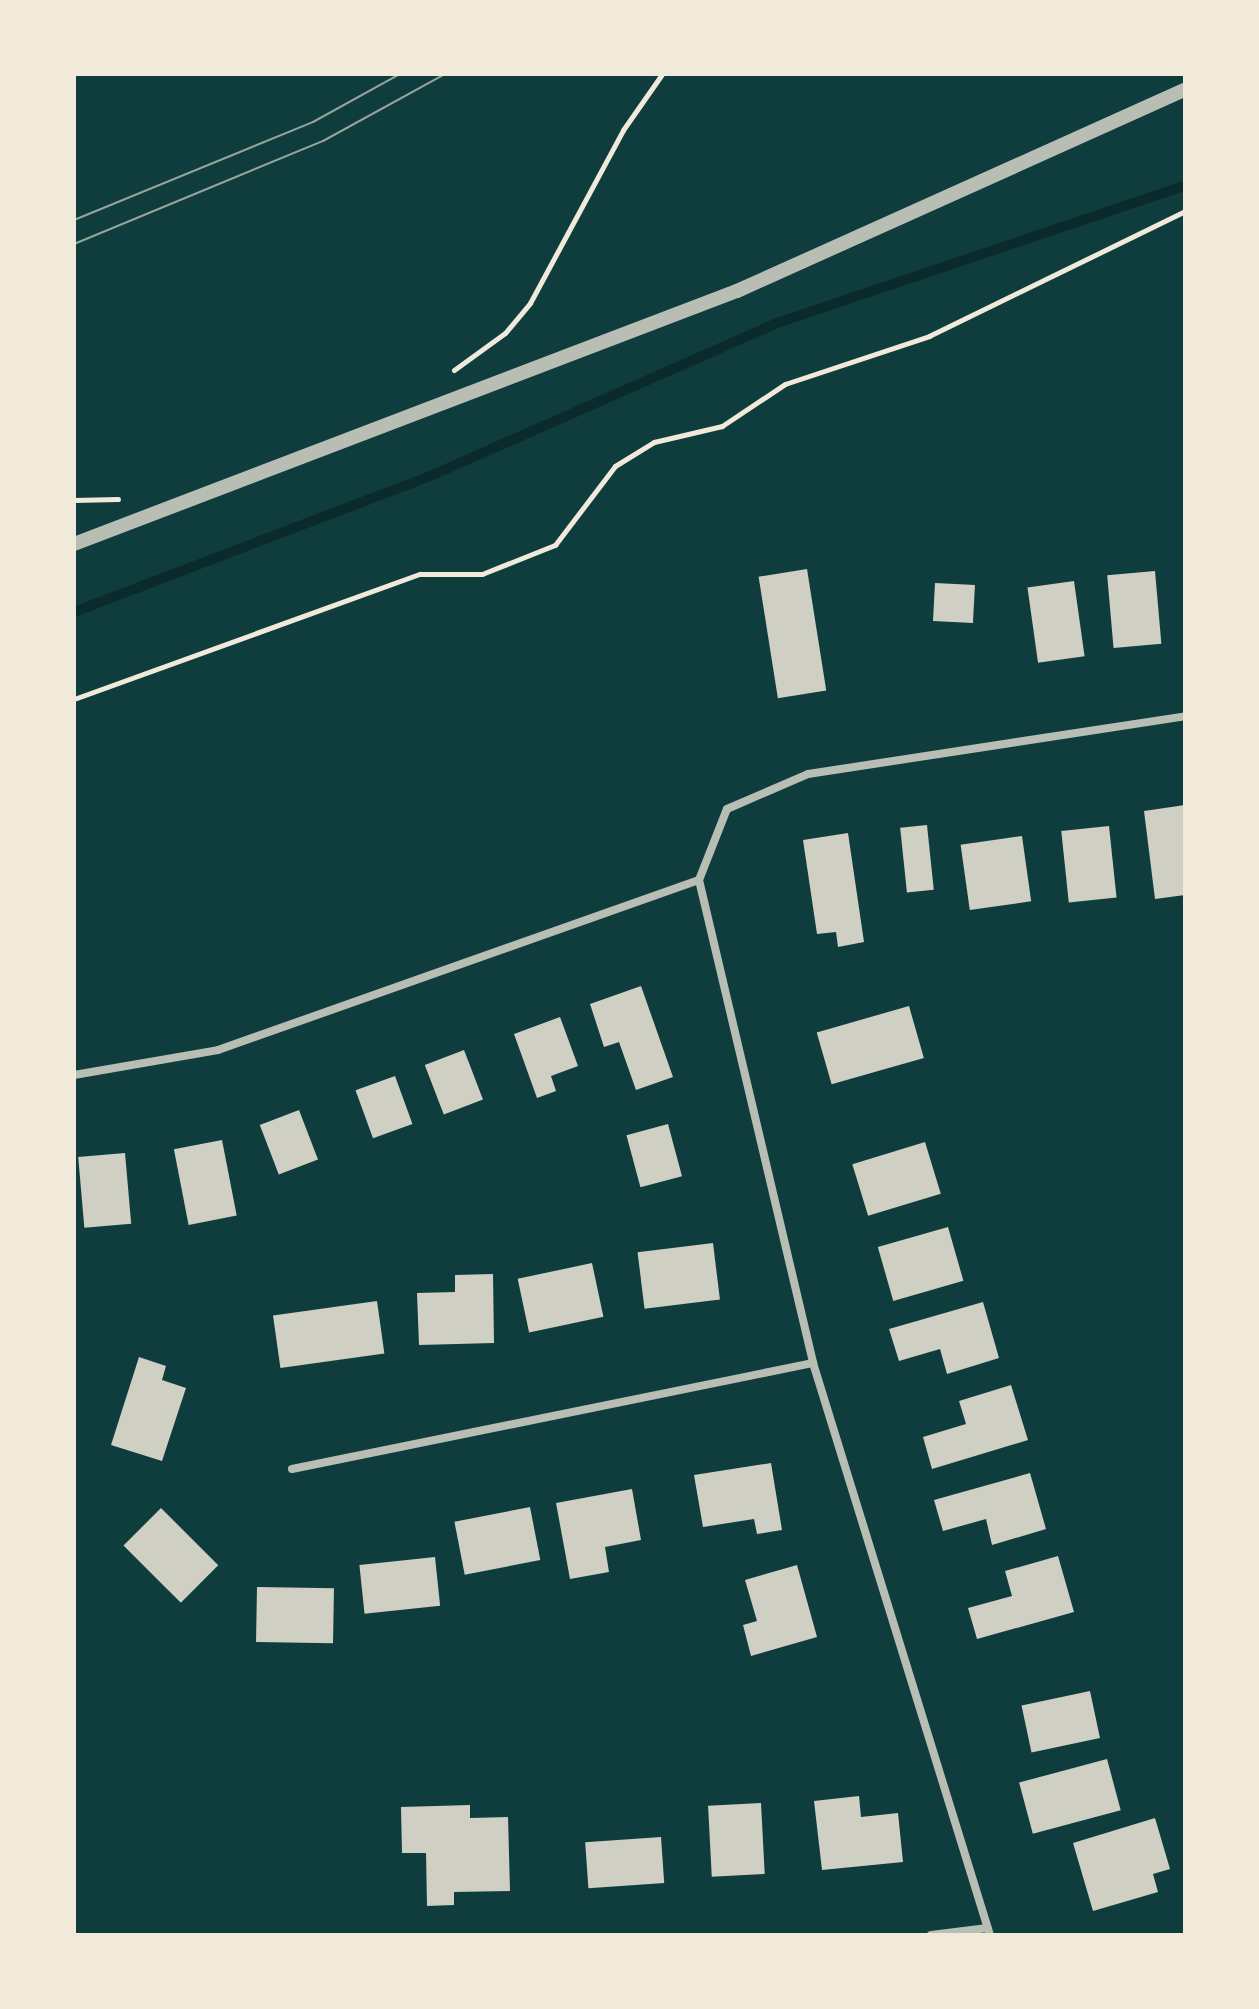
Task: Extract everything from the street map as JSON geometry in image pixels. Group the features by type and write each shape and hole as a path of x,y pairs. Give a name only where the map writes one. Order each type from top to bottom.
{"street":[{"path":"74,544 737,291 1185,90"},
{"path":"931,1935 989,1932 813,1363 699,880 727,809 808,774 1185,716"},
{"path":"74,1075 218,1050 699,880"},
{"path":"292,1469 813,1363"}],"path":[{"path":"442,379 505,333 530,303 623,130 662,74"},
{"path":"74,699 420,574 482,574 555,545 615,466 654,442 722,426 785,384 929,336 1185,211"},
{"path":"74,500 127,499"}],"building":[{"path":"807,569 826,690 778,698 759,577"},
{"path":"1155,571 1161,644 1114,648 1107,575"},
{"path":"1074,581 1085,656 1038,663 1027,588"},
{"path":"935,583 975,585 973,623 933,621"},
{"path":"1185,805 1185,895 1155,899 1144,811"},
{"path":"927,825 934,890 907,892 900,828"},
{"path":"1109,826 1117,898 1069,903 1061,831"},
{"path":"848,833 864,942 838,947 836,932 817,934 803,840"},
{"path":"1022,836 1031,901 970,910 961,845"},
{"path":"641,986 673,1077 636,1090 619,1042 604,1047 590,1004"},
{"path":"909,1006 924,1058 832,1084 817,1032"},
{"path":"560,1017 578,1066 551,1076 556,1091 537,1098 514,1034"},
{"path":"464,1050 483,1099 444,1115 425,1065"},
{"path":"395,1076 412,1124 373,1138 356,1090"},
{"path":"299,1110 318,1159 279,1175 260,1125"},
{"path":"668,1124 682,1176 640,1187 626,1135"},
{"path":"222,1140 237,1216 189,1225 174,1149"},
{"path":"925,1142 941,1194 868,1216 852,1164"},
{"path":"125,1153 131,1224 84,1228 78,1157"},
{"path":"948,1227 963,1281 893,1301 878,1247"},
{"path":"713,1243 720,1300 645,1309 638,1252"},
{"path":"592,1263 603,1317 529,1333 518,1279"},
{"path":"493,1274 494,1343 419,1345 417,1293 455,1292 455,1275"},
{"path":"377,1301 384,1353 280,1368 273,1316"},
{"path":"983,1302 999,1358 947,1374 940,1349 899,1361 889,1329"},
{"path":"139,1357 166,1366 162,1380 186,1388 162,1461 111,1445"},
{"path":"1011,1385 1028,1440 932,1469 923,1437 966,1424 959,1401"},
{"path":"771,1463 782,1530 757,1534 754,1519 703,1527 694,1475"},
{"path":"1030,1473 1046,1529 992,1545 986,1519 943,1531 934,1500"},
{"path":"632,1489 641,1540 605,1547 609,1572 570,1579 556,1503"},
{"path":"530,1507 540,1560 465,1575 454,1522"},
{"path":"161,1508 218,1565 181,1603 124,1545"},
{"path":"1058,1556 1074,1612 977,1639 968,1608 1012,1596 1005,1571"},
{"path":"435,1557 440,1606 365,1614 359,1565"},
{"path":"797,1565 817,1637 751,1656 743,1625 757,1621 745,1580"},
{"path":"257,1587 334,1588 333,1643 256,1642"},
{"path":"1090,1691 1100,1738 1032,1753 1022,1706"},
{"path":"1107,1759 1121,1810 1033,1834 1019,1783"},
{"path":"859,1796 861,1817 898,1813 903,1862 822,1870 814,1801"},
{"path":"761,1803 765,1874 712,1877 708,1806"},
{"path":"470,1805 470,1818 508,1817 510,1891 454,1892 454,1905 427,1906 426,1853 402,1853 401,1807"},
{"path":"1155,1818 1170,1869 1153,1874 1158,1892 1093,1911 1073,1843"},
{"path":"661,1837 664,1883 588,1888 585,1842"}],"waterway":[{"path":"74,612 428,477 780,322 1185,186"}],"tram line":[{"path":"74,220 313,122 400,74"},
{"path":"74,244 323,141 445,74"}]}
